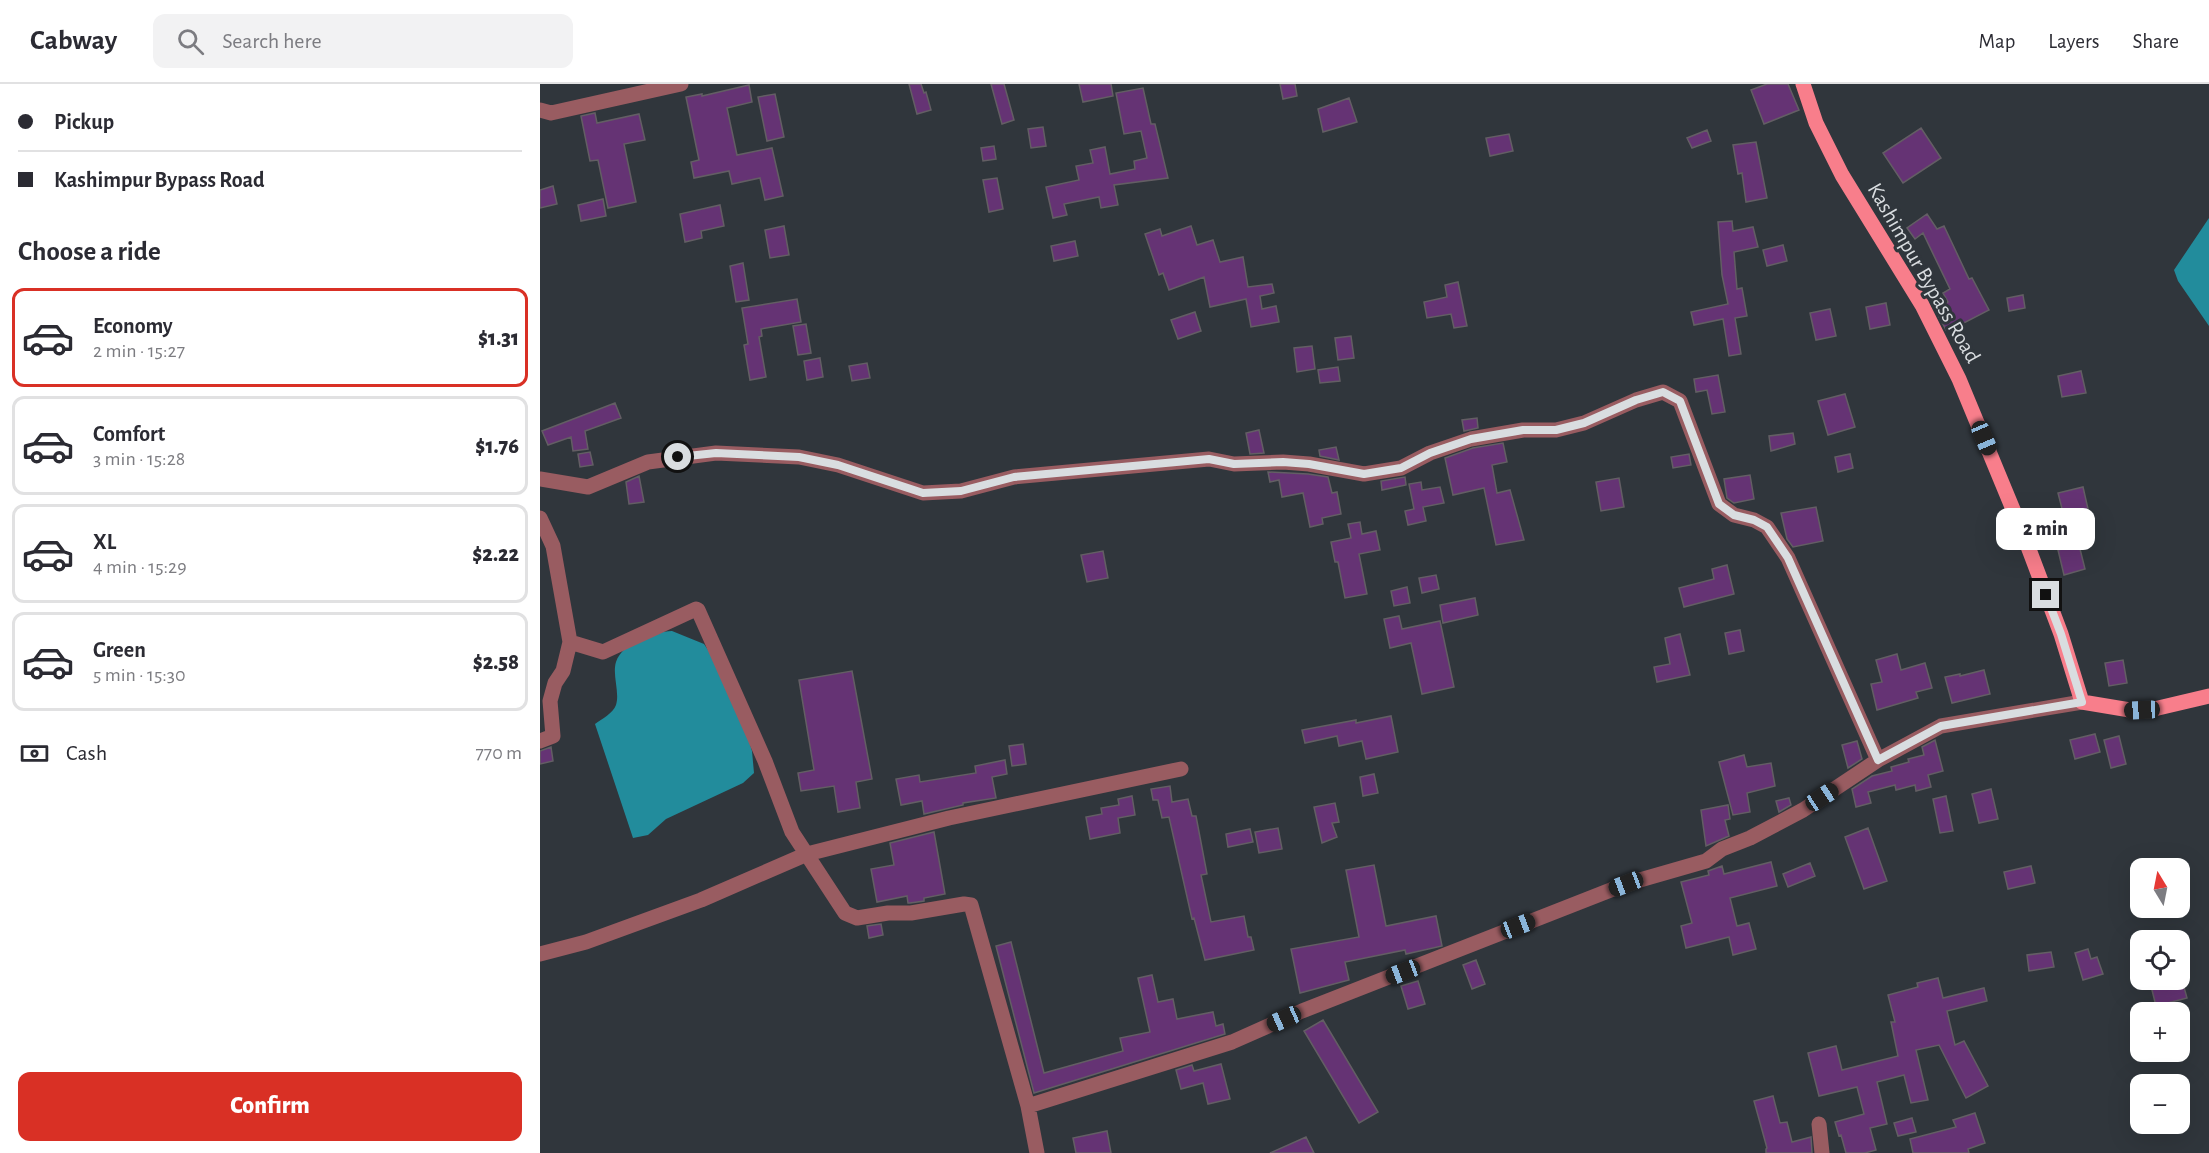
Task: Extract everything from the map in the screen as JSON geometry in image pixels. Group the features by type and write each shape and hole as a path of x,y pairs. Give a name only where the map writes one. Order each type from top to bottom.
{"main road":[{"name":"Kashimpur Bypass Road","path":"1803,84 1816,123 1842,175 1922,305 1959,379 2024,536 2061,634 2082,702"},
{"path":"2082,702 2130,710 2154,709 2209,696"}],"street":[{"path":"540,110 551,113 681,84"},
{"path":"540,479 588,487 648,462 716,453 799,457 838,465 923,493 961,491 1014,477 1209,459 1234,464 1300,463 1364,474 1401,468 1430,453 1471,439 1523,430 1556,430 1584,423 1636,400 1663,392 1680,401 1719,504 1734,515 1754,520 1767,527 1788,558 1878,760"},
{"path":"540,518 553,546 570,642 563,671 555,683 550,701 553,736 540,741"},
{"path":"570,642 603,652 698,610 765,762 792,832 845,913 857,918 971,905 1028,1106 1038,1153"},
{"path":"1028,1106 1232,1042 1302,1011 1626,884 1706,861 1722,849 1750,838 1803,810 1878,760 1941,726 2082,702"},
{"path":"540,954 586,942 701,900 807,854 949,818 1181,769"},
{"path":"1819,1124 1822,1153"}],"water":[{"path":"2209,218 2209,326 2178,281 2174,270"},
{"path":"672,631 704,644 719,666 742,718 752,751 754,773 743,783 666,819 648,835 633,838 595,724 615,708 617,695 615,667 620,655 640,639 656,633"}],"building":[{"path":"909,84 921,84 931,110 917,114"},
{"path":"991,84 1004,84 1014,120 1002,124"},
{"path":"1079,84 1111,84 1113,96 1083,102"},
{"path":"1280,84 1295,84 1297,96 1283,99"},
{"path":"1767,84 1788,84 1799,110 1764,124 1751,90"},
{"path":"749,85 752,102 727,108 737,155 772,148 783,196 765,200 760,178 732,184 729,171 694,178 691,162 699,160 686,97 702,94 702,96"},
{"path":"1143,88 1151,124 1155,124 1168,178 1114,185 1118,205 1101,208 1099,197 1064,204 1067,215 1053,218 1046,187 1079,180 1076,166 1093,163 1090,150 1105,147 1110,174 1135,169 1134,161 1147,158 1141,131 1124,134 1116,93"},
{"path":"775,94 784,137 767,141 758,97"},
{"path":"1349,98 1357,122 1323,132 1318,109"},
{"path":"595,113 597,123 639,114 645,140 624,144 636,202 608,208 598,160 590,161 581,116"},
{"path":"1043,127 1046,146 1031,148 1028,129"},
{"path":"1921,128 1941,158 1903,183 1883,153"},
{"path":"1707,130 1711,141 1692,148 1687,138"},
{"path":"1509,134 1513,151 1490,156 1486,138"},
{"path":"1756,142 1767,198 1746,202 1742,173 1738,174 1733,145"},
{"path":"994,146 996,159 983,161 981,148"},
{"path":"997,178 1003,209 989,212 983,180"},
{"path":"553,186 557,204 540,208 540,190"},
{"path":"603,199 606,216 581,221 578,205"},
{"path":"720,205 724,226 701,231 702,238 685,242 680,214"},
{"path":"1927,214 1937,229 1944,226 1969,279 1972,278 1989,310 1946,330 1935,309 1948,302 1943,293 1950,289 1923,233 1915,239 1907,228"},
{"path":"1732,221 1733,231 1753,227 1758,247 1734,252 1737,289 1742,288 1747,316 1735,318 1741,354 1729,356 1723,319 1694,325 1691,312 1728,304 1722,275 1718,222"},
{"path":"784,226 789,255 770,258 765,230"},
{"path":"1191,226 1197,245 1213,240 1220,262 1243,257 1248,287 1272,284 1274,293 1260,296 1262,309 1276,306 1279,322 1251,327 1246,299 1210,307 1204,277 1169,290 1163,273 1159,275 1145,234 1160,229 1162,236"},
{"path":"1075,241 1078,256 1054,261 1051,246"},
{"path":"1783,245 1787,261 1767,266 1763,250"},
{"path":"743,263 749,300 736,302 730,266"},
{"path":"1458,282 1467,326 1454,328 1451,314 1427,318 1424,302 1447,297 1445,285"},
{"path":"2023,295 2025,308 2009,311 2007,298"},
{"path":"797,299 801,322 761,329 762,336 759,337 766,377 750,380 744,345 748,344 742,308"},
{"path":"1886,303 1890,325 1870,329 1866,307"},
{"path":"1830,309 1836,336 1816,340 1810,313"},
{"path":"1195,312 1201,331 1178,339 1171,320"},
{"path":"806,324 811,353 798,355 793,326"},
{"path":"1351,336 1354,358 1338,360 1335,338"},
{"path":"1312,346 1315,369 1297,372 1294,348"},
{"path":"820,358 823,377 807,380 804,361"},
{"path":"867,363 870,378 852,381 849,366"},
{"path":"1338,367 1340,381 1320,383 1318,370"},
{"path":"2081,371 2086,393 2062,397 2058,376"},
{"path":"1718,375 1725,412 1712,414 1707,390 1696,392 1694,379"},
{"path":"1845,394 1855,427 1828,435 1818,401"},
{"path":"615,403 621,418 585,431 588,449 573,451 571,437 548,445 542,431"},
{"path":"1477,418 1478,428 1464,431 1462,420"},
{"path":"1259,430 1264,453 1250,454 1246,433"},
{"path":"1793,433 1795,444 1771,451 1769,436"},
{"path":"1503,443 1507,462 1492,465 1497,493 1510,490 1524,540 1496,545 1484,488 1453,495 1445,458 1473,448"},
{"path":"1336,447 1339,460 1320,456 1319,450"},
{"path":"590,452 593,465 580,467 578,454"},
{"path":"1689,454 1691,465 1673,468 1671,457"},
{"path":"1850,454 1853,468 1838,472 1835,457"},
{"path":"1268,472 1328,477 1332,493 1337,492 1341,514 1322,518 1323,524 1310,527 1303,493 1282,497 1279,480 1270,482"},
{"path":"1750,475 1754,499 1734,503 1727,498 1724,479"},
{"path":"639,476 644,502 629,504 626,482"},
{"path":"1405,477 1406,485 1382,490 1381,481"},
{"path":"1619,478 1624,507 1601,511 1596,482"},
{"path":"1421,482 1422,490 1440,487 1444,503 1423,507 1426,521 1408,525 1405,511 1414,509 1409,484"},
{"path":"2083,487 2091,522 2067,528 2058,493"},
{"path":"1816,507 1823,541 1793,547 1787,539 1781,513"},
{"path":"1360,522 1362,534 1376,531 1380,550 1359,554 1367,594 1345,598 1338,562 1335,562 1331,542 1351,538 1348,524"},
{"path":"2079,545 2085,569 2064,575 2058,550"},
{"path":"1103,551 1108,578 1087,582 1081,555"},
{"path":"1727,565 1734,594 1684,607 1679,588 1714,579 1712,569"},
{"path":"1436,575 1439,589 1422,593 1419,578"},
{"path":"1407,587 1410,603 1394,606 1391,591"},
{"path":"1475,598 1478,615 1443,623 1440,605"},
{"path":"1399,616 1402,629 1440,621 1454,687 1422,694 1411,643 1390,648 1384,619"},
{"path":"1740,630 1744,651 1729,654 1725,633"},
{"path":"1680,634 1690,675 1657,682 1654,667 1670,664 1665,638"},
{"path":"1897,654 1901,670 1925,663 1932,688 1916,692 1918,698 1877,710 1871,684 1882,682 1876,660"},
{"path":"2123,660 2127,683 2109,686 2105,663"},
{"path":"1984,670 1990,694 1952,703 1945,677"},
{"path":"852,671 872,779 856,782 860,808 838,812 834,786 801,791 798,773 814,770 799,680"},
{"path":"1391,716 1398,752 1366,759 1362,741 1339,746 1337,736 1305,743 1302,730"},
{"path":"2095,734 2100,752 2075,759 2070,740"},
{"path":"2119,736 2126,764 2111,768 2104,740"},
{"path":"1935,740 1943,771 1928,775 1931,787 1916,791 1915,785 1896,790 1895,785 1868,792 1871,803 1856,807 1852,789 1872,776 1892,771 1891,767 1924,755 1922,747"},
{"path":"1857,741 1862,759 1848,768 1842,745"},
{"path":"1023,744 1026,764 1012,766 1009,746"},
{"path":"551,747 553,761 540,764 540,751"},
{"path":"1744,755 1747,767 1771,763 1775,786 1747,793 1750,812 1733,815 1719,762"},
{"path":"1005,760 1007,774 992,777 996,798 963,803 963,805 924,814 922,801 901,805 896,779 919,775 920,782 976,773 975,766"},
{"path":"1374,774 1378,793 1363,796 1360,777"},
{"path":"1170,786 1172,802 1188,799 1192,816 1196,816 1207,874 1201,875 1211,922 1244,916 1248,937 1251,937 1254,950 1205,960 1194,918 1192,919 1169,817 1162,818 1158,800 1153,800 1151,789"},
{"path":"1991,789 1998,819 1979,823 1972,794"},
{"path":"1132,796 1135,815 1118,818 1120,833 1090,839 1086,817 1102,814 1101,808 1119,805 1118,799"},
{"path":"1946,796 1953,831 1940,833 1933,799"},
{"path":"1789,798 1791,805 1779,812 1776,801"},
{"path":"1335,803 1339,822 1332,823 1337,837 1322,843 1314,807"},
{"path":"1728,805 1730,819 1725,820 1729,836 1706,846 1701,810"},
{"path":"1278,828 1282,849 1259,853 1255,832"},
{"path":"1868,828 1887,881 1864,889 1845,837"},
{"path":"1250,829 1253,842 1228,847 1226,834"},
{"path":"934,832 945,894 910,903 908,903 907,896 877,902 871,869 894,865 890,843"},
{"path":"1771,862 1777,886 1730,898 1737,926 1749,923 1756,949 1733,955 1729,937 1686,948 1681,926 1692,923 1681,882 1709,875 1708,871 1722,866 1724,874"},
{"path":"1810,863 1815,876 1788,887 1783,874"},
{"path":"1374,865 1386,926 1436,916 1442,946 1406,954 1405,950 1345,962 1349,980 1300,993 1291,949 1359,937 1346,870"},
{"path":"2031,866 2035,883 2008,889 2004,872"},
{"path":"881,924 883,935 869,938 867,926"},
{"path":"1011,942 1044,1073 1123,1051 1120,1038 1150,1032 1138,978 1152,975 1158,1002 1173,999 1177,1019 1213,1012 1216,1026 1223,1024 1225,1034 1034,1093 996,946"},
{"path":"2088,949 2091,959 2097,957 2103,974 2083,980 2075,953"},
{"path":"2051,952 2054,967 2029,971 2027,955"},
{"path":"1476,960 1485,984 1472,989 1463,965"},
{"path":"1938,978 1943,998 1984,988 1987,1001 1947,1011 1955,1045 1964,1041 1988,1086 1966,1098 1939,1045 1916,1050 1928,1100 1911,1103 1904,1075 1877,1082 1887,1124 1870,1128 1876,1150 1865,1153 1846,1153 1835,1122 1864,1114 1857,1087 1819,1096 1808,1053 1836,1046 1842,1070 1898,1056 1891,1022 1895,1022 1888,995 1918,987 1917,983"},
{"path":"1418,981 1425,1004 1408,1009 1401,986"},
{"path":"2152,990 2185,990 2187,998 2172,1002 2155,1002"},
{"path":"1323,1020 1378,1112 1359,1123 1304,1031"},
{"path":"1221,1064 1230,1099 1208,1104 1203,1083 1181,1089 1176,1070 1192,1065 1194,1071"},
{"path":"1773,1096 1780,1123 1787,1122 1792,1142 1811,1137 1812,1153 1766,1153 1767,1148 1754,1101"},
{"path":"1975,1113 1985,1143 1968,1149 1969,1153 1913,1153 1910,1139 1956,1127 1953,1120"},
{"path":"1912,1118 1916,1132 1898,1136 1894,1123"},
{"path":"1107,1131 1111,1153 1076,1153 1073,1138"},
{"path":"1306,1137 1314,1153 1270,1153"}],"route":[{"path":"678,457 716,453 799,457 838,465 923,493 961,491 1014,477 1209,459 1234,464 1283,462 1309,464 1364,474 1401,468 1430,453 1471,439 1523,430 1556,430 1584,423 1636,400 1663,392 1680,401 1719,504 1734,515 1754,520 1767,527 1788,558 1878,760 1941,726 2082,702 2046,595"}]}
